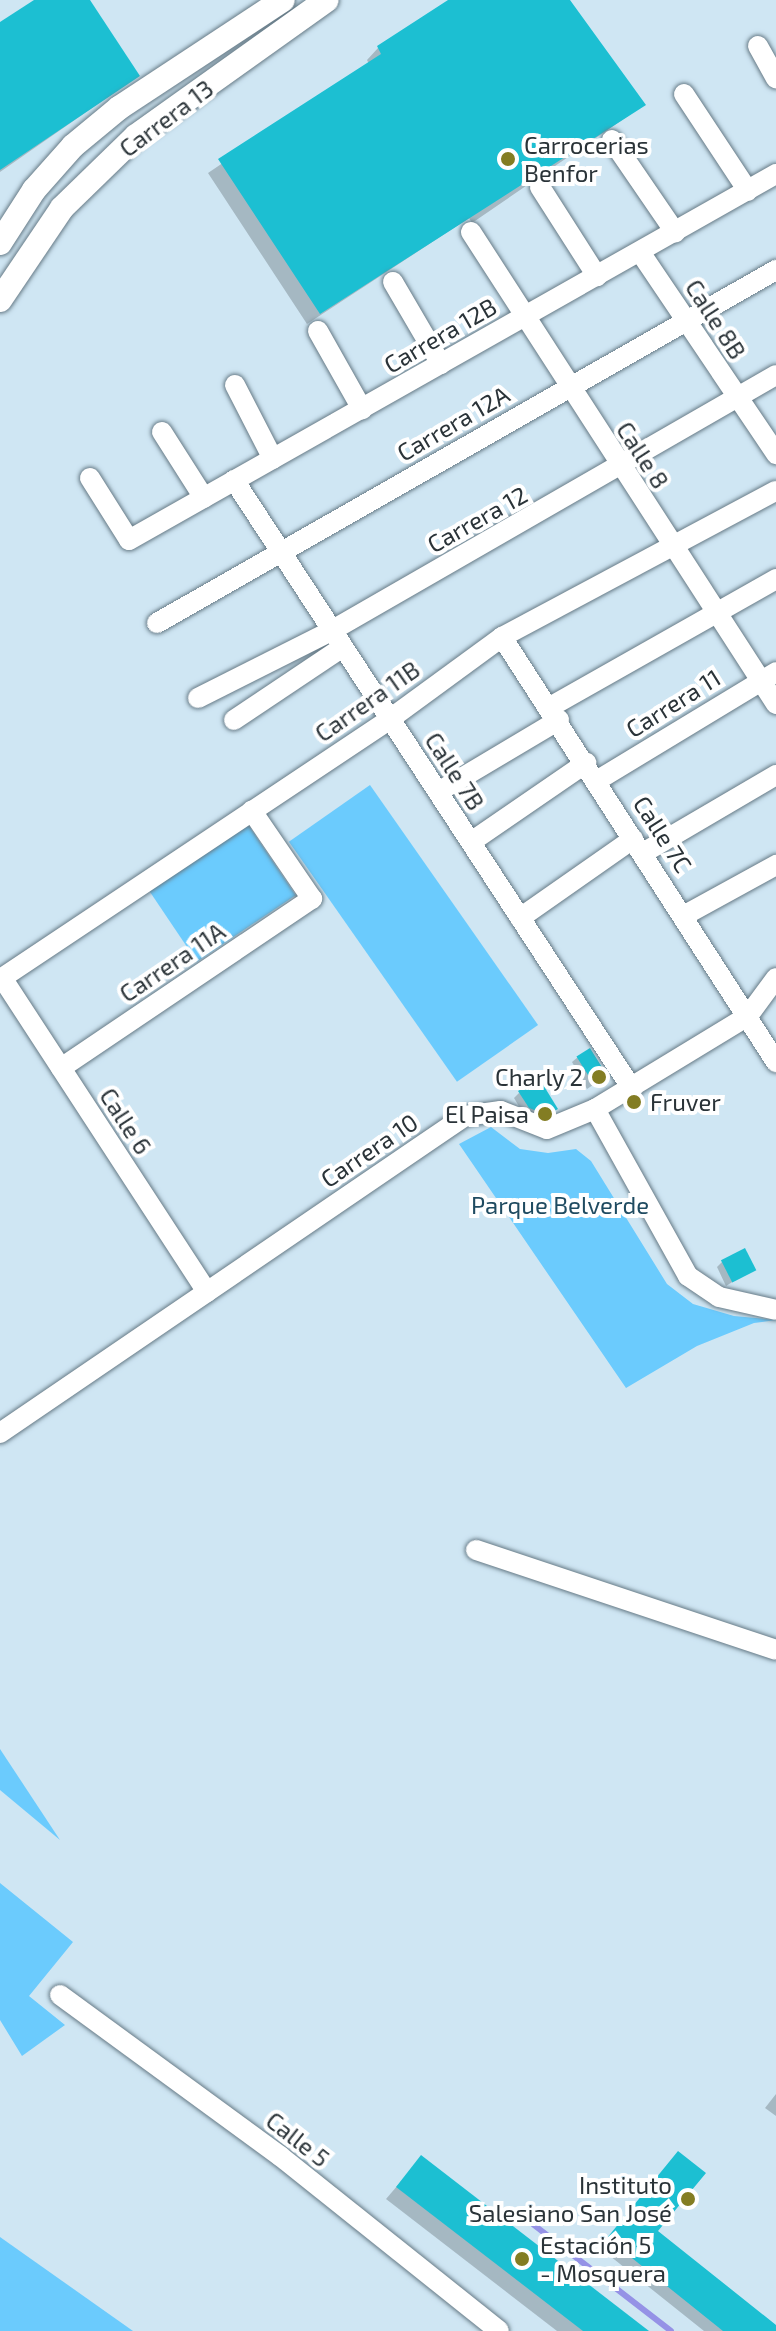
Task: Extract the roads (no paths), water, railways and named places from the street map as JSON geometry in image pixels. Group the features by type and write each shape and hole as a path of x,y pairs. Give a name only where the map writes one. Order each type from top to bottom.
{"street":[{"name":"Carrera 13","path":"0,243 34,190 73,146 119,108 283,0"},
{"name":"Carrera 13","path":"0,300 62,208 136,136 327,0"},
{"path":"758,46 776,76"},
{"path":"684,94 748,191"},
{"path":"612,140 675,232"},
{"name":"Carrera 12B","path":"90,478 129,540 776,174"},
{"path":"540,187 597,276"},
{"name":"Calle 8","path":"471,232 522,318 619,468 716,612 768,676 776,704"},
{"name":"Calle 8B","path":"640,252 776,454"},
{"name":"Carrera 12A","path":"157,623 776,270"},
{"path":"393,282 441,364"},
{"path":"318,331 362,409"},
{"name":"Carrera 12","path":"234,720 337,639 776,375"},
{"path":"235,385 273,459"},
{"path":"162,432 204,498"},
{"name":"Calle 7B","path":"234,480 632,1089"},
{"name":"Carrera 11B","path":"2,978 390,719 502,637 776,491"},
{"path":"438,792 554,713 716,612 776,579"},
{"name":"Calle 7C","path":"502,637 685,915 776,1062"},
{"name":"Carrera 12","path":"198,698 337,639"},
{"name":"Carrera 11","path":"471,842 592,771 768,676"},
{"path":"520,918 638,846 776,775"},
{"name":"Carrera 11A","path":"61,1068 312,899 252,811"},
{"path":"685,915 776,865"},
{"name":"Calle 6","path":"2,978 207,1292"},
{"name":"Carrera 10","path":"0,1433 465,1116 501,1111 547,1129 595,1109 748,1016 776,978"},
{"path":"595,1109 688,1276 719,1297 776,1310"},
{"path":"476,1550 776,1650"},
{"name":"Calle 5","path":"60,1995 280,2156 494,2329"}],"waterway":[{"path":"534,2225 671,2331"}],"place":[{"name":"Carrocerias Benfor","path":"508,159"},
{"name":"Charly 2","path":"599,1077"},
{"name":"Fruver","path":"634,1102"},
{"name":"El Paisa","path":"545,1114"},
{"name":"Instituto Salesiano San José","path":"688,2199"},
{"name":"Estación 5 - Mosquera","path":"522,2259"}],"park label":[{"name":"Parque Belverde","path":"560,1205"}]}
